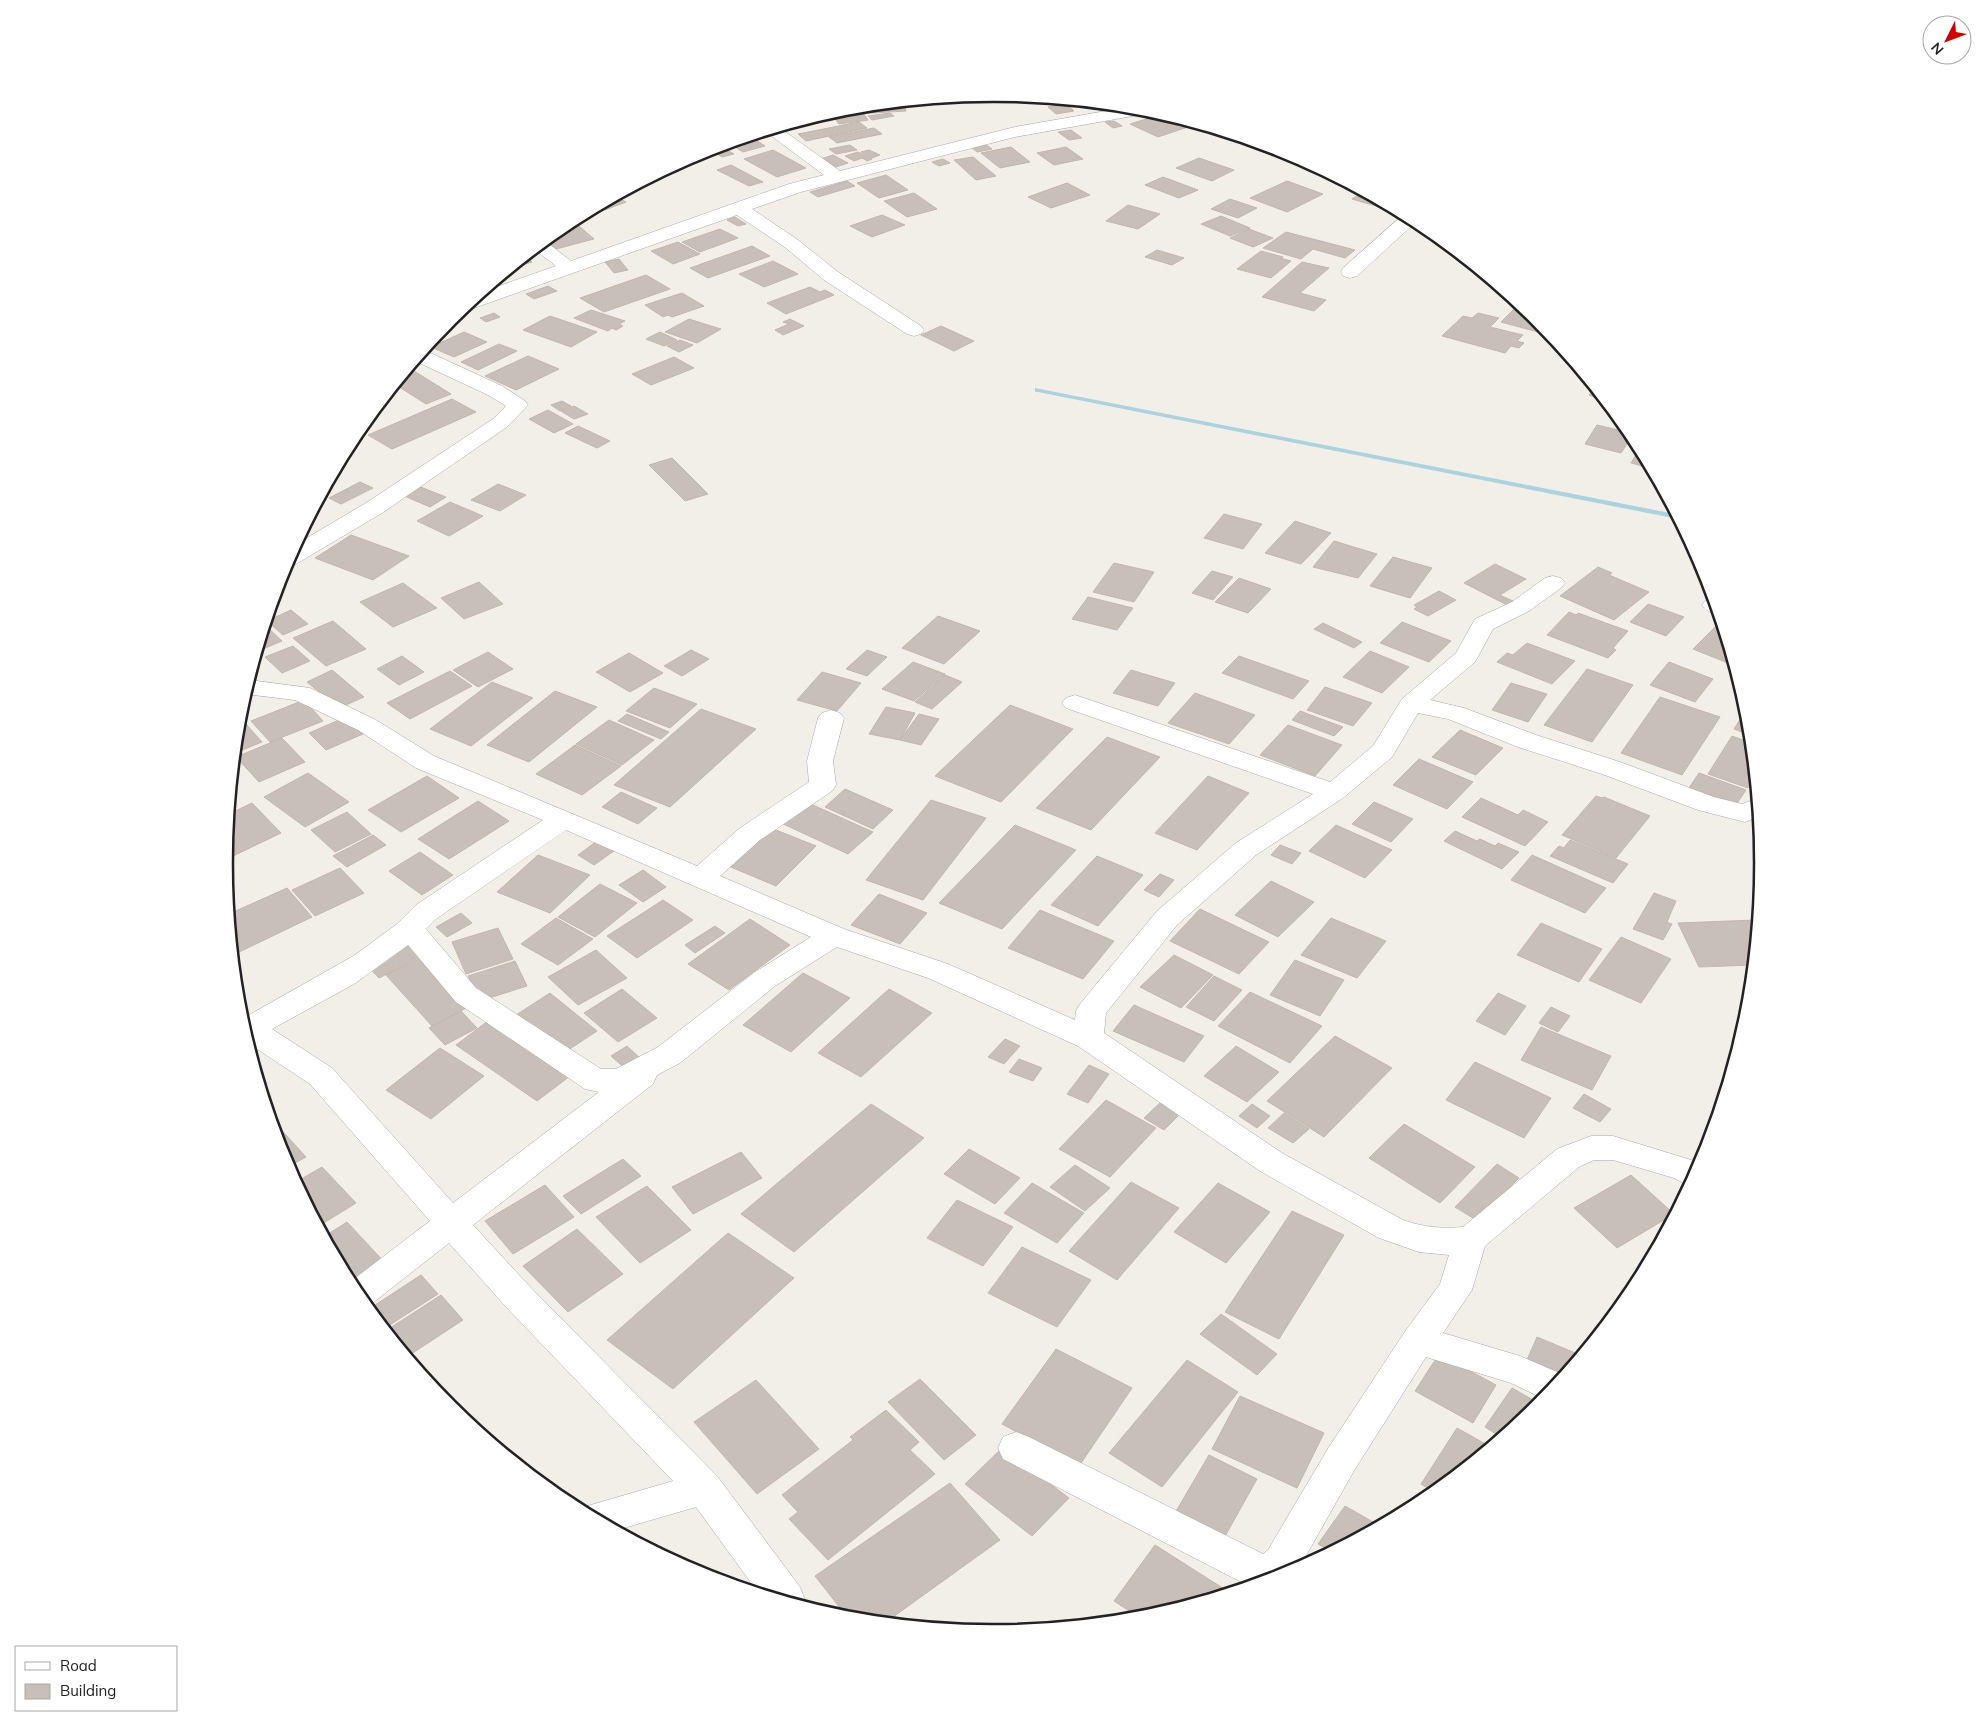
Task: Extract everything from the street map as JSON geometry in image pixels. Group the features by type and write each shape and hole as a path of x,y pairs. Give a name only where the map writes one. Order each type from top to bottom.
{"street":[{"path":"485,298 795,188 1015,132 1121,114"},
{"path":"778,134 837,177"},
{"path":"737,208 753,216 792,244 830,276 914,330"},
{"path":"1350,272 1404,223"},
{"path":"546,249 569,268"},
{"path":"300,552 374,508 500,423 518,405 504,394 439,367 425,359"},
{"path":"1089,1038 1091,1010 1167,918 1246,849 1334,792 1383,751 1411,704 1466,657 1483,624 1514,612 1537,598 1554,583"},
{"path":"254,688 301,693 367,725 425,762 564,819 834,936 938,971 1089,1038 1272,1162 1391,1229 1419,1239 1446,1242 1471,1239"},
{"path":"1075,703 1334,792"},
{"path":"1411,704 1455,712 1527,741 1612,768 1707,804 1745,813 1752,810"},
{"path":"700,878 750,834 823,785 820,761 831,718"},
{"path":"251,1024 325,986 383,950 410,929 426,912 564,819"},
{"path":"410,929 466,995 596,1081 621,1080 669,1054"},
{"path":"365,1291 765,979 834,936"},
{"path":"252,1030 321,1076 520,1299 704,1488 781,1593"},
{"path":"1274,1570 1282,1562 1342,1458 1418,1340 1455,1290 1471,1239 1568,1158 1591,1148 1613,1148 1688,1172"},
{"path":"1418,1340 1520,1371 1547,1384"},
{"path":"1016,1448 1261,1575"},
{"path":"605,1517 704,1488"}],"building":[{"path":"1048,107 1069,107 1074,111 1056,114"},
{"path":"905,108 906,111 871,113"},
{"path":"890,113 894,116 872,120 868,116"},
{"path":"864,114 868,120 839,124 835,119"},
{"path":"1148,118 1187,127 1158,137 1130,124"},
{"path":"1114,121 1122,126 1113,128 1105,122"},
{"path":"859,122 867,128 806,141 798,134"},
{"path":"874,128 882,134 837,143 829,137"},
{"path":"1071,130 1082,138 1069,140 1058,132"},
{"path":"757,141 765,146 743,152 736,148"},
{"path":"985,144 992,149 977,152 971,147"},
{"path":"850,145 857,150 836,154 829,149"},
{"path":"1011,147 1030,162 1000,168 981,153"},
{"path":"1066,147 1083,159 1054,165 1037,153"},
{"path":"728,150 734,154 722,157 718,154"},
{"path":"773,150 806,168 777,177 744,159"},
{"path":"869,150 880,155 872,158 861,152"},
{"path":"858,152 872,159 867,161 862,158 854,161 845,156"},
{"path":"833,155 848,163 833,168 818,160"},
{"path":"973,157 996,176 976,180 954,160"},
{"path":"1199,158 1234,170 1212,181 1176,168"},
{"path":"943,159 950,163 939,166 932,162"},
{"path":"731,165 763,182 749,186 717,170"},
{"path":"886,175 908,190 879,198 857,183"},
{"path":"1163,177 1198,190 1179,198 1145,185"},
{"path":"847,181 855,186 818,197 810,192"},
{"path":"1287,181 1323,194 1287,212 1250,198"},
{"path":"1067,183 1090,195 1051,208 1028,197"},
{"path":"914,193 937,209 907,217 884,201"},
{"path":"1358,195 1378,207 1352,199"},
{"path":"1230,199 1257,208 1238,218 1211,209"},
{"path":"621,200 626,202 605,210"},
{"path":"1128,205 1160,214 1138,229 1106,221"},
{"path":"882,215 905,225 872,237 850,226"},
{"path":"1221,216 1250,228 1230,236 1201,224"},
{"path":"735,217 746,224 738,226 727,220"},
{"path":"579,226 594,239 556,249 552,245"},
{"path":"720,229 738,238 700,252 682,242"},
{"path":"1249,229 1273,238 1253,247 1230,238"},
{"path":"1286,232 1355,250 1345,258 1313,249 1301,259 1263,248"},
{"path":"678,242 700,254 673,264 651,251"},
{"path":"752,246 770,256 708,278 690,268"},
{"path":"1157,250 1184,258 1172,265 1145,257"},
{"path":"1261,251 1291,261 1271,278 1237,269"},
{"path":"619,259 628,270 614,273 605,262"},
{"path":"773,261 798,274 764,287 739,274"},
{"path":"1302,262 1329,268 1300,293 1326,300 1314,311 1262,297"},
{"path":"646,275 670,289 604,312 580,298"},
{"path":"548,286 557,291 534,299 526,294"},
{"path":"810,287 820,292 825,290 834,295 786,314 767,303"},
{"path":"682,293 704,306 672,317 668,315 663,317 645,305"},
{"path":"1514,309 1537,332 1501,322"},
{"path":"591,310 625,321 619,324 623,326 616,330 612,328 608,331 574,318"},
{"path":"494,313 500,317 486,322 480,318"},
{"path":"1478,313 1499,318 1490,327 1523,335 1517,341 1524,343 1519,348 1511,346 1505,353 1442,336 1463,316 1472,318"},
{"path":"550,316 597,332 571,347 523,330"},
{"path":"689,319 721,329 697,343 665,332"},
{"path":"790,319 804,326 783,335 775,330 789,324 783,322"},
{"path":"941,326 974,341 954,351 921,335"},
{"path":"464,332 487,342 454,357 434,348 439,343"},
{"path":"660,332 677,340 664,346 646,339"},
{"path":"680,340 693,345 679,352 667,346"},
{"path":"499,344 517,351 478,370 461,362"},
{"path":"528,356 559,369 516,390 485,376"},
{"path":"674,357 694,368 651,385 632,374"},
{"path":"414,371 451,394 426,404 400,388"},
{"path":"452,399 476,412 392,449 368,435"},
{"path":"562,401 571,406 560,411 551,405"},
{"path":"574,406 588,414 574,419 561,411"},
{"path":"548,410 573,424 554,433 529,419"},
{"path":"1597,425 1619,430 1628,443 1621,453 1585,444"},
{"path":"578,426 610,441 597,448 565,433"},
{"path":"1635,456 1642,466 1631,463"},
{"path":"672,458 708,494 685,501 649,465"},
{"path":"360,482 373,488 341,504 329,498"},
{"path":"498,484 526,495 500,511 471,500"},
{"path":"418,486 446,497 430,507 402,495"},
{"path":"450,502 483,516 449,536 417,521"},
{"path":"1224,514 1262,524 1243,549 1204,538"},
{"path":"1295,521 1331,533 1301,564 1265,553"},
{"path":"351,535 409,556 373,580 315,558"},
{"path":"1334,541 1377,554 1358,578 1313,567"},
{"path":"1393,557 1432,568 1410,598 1370,586"},
{"path":"1114,563 1154,572 1134,602 1093,592"},
{"path":"1495,564 1526,579 1500,595 1515,602 1509,606 1464,583"},
{"path":"1598,567 1612,573 1609,575 1649,592 1614,620 1560,596"},
{"path":"1212,571 1233,577 1213,600 1192,593"},
{"path":"1239,578 1271,589 1248,613 1215,602"},
{"path":"479,582 503,604 464,619 441,598"},
{"path":"403,583 437,608 393,627 360,602"},
{"path":"1439,591 1456,600 1428,616 1414,609 1417,607 1414,605"},
{"path":"1088,597 1133,608 1117,630 1072,619"},
{"path":"1648,604 1684,617 1666,636 1630,622"},
{"path":"291,610 308,624 283,635 271,625 273,618"},
{"path":"1569,612 1576,615 1578,613 1628,631 1613,648 1616,650 1608,658 1547,635"},
{"path":"938,616 980,631 944,664 902,648"},
{"path":"333,621 366,649 326,666 293,638"},
{"path":"1402,622 1451,641 1429,662 1380,643"},
{"path":"1323,623 1362,642 1354,648 1314,629"},
{"path":"1716,626 1727,663 1693,649"},
{"path":"270,630 282,641 264,648"},
{"path":"1527,643 1575,661 1552,684 1497,662 1507,653 1513,655"},
{"path":"293,646 310,661 282,673 265,657"},
{"path":"691,650 709,659 682,676 664,666"},
{"path":"867,650 887,657 867,676 846,669"},
{"path":"1370,651 1409,667 1382,693 1343,677"},
{"path":"488,652 513,669 478,687 453,670"},
{"path":"629,653 663,673 630,692 596,672"},
{"path":"402,656 424,672 399,685 377,669"},
{"path":"1239,656 1309,681 1293,699 1222,673"},
{"path":"913,662 945,674 914,701 882,689"},
{"path":"1669,662 1713,679 1695,702 1650,685"},
{"path":"1587,669 1633,685 1592,742 1544,725"},
{"path":"332,670 364,697 339,708 307,682"},
{"path":"1131,670 1175,683 1158,706 1113,693"},
{"path":"450,671 472,686 410,719 387,703"},
{"path":"822,672 861,683 837,711 797,700"},
{"path":"945,675 962,682 932,709 915,702"},
{"path":"492,682 533,698 471,746 430,729"},
{"path":"1511,683 1547,694 1528,722 1492,710"},
{"path":"1325,687 1372,703 1353,726 1307,710"},
{"path":"654,688 697,704 670,728 626,711"},
{"path":"555,691 597,707 529,762 487,745"},
{"path":"1195,693 1255,715 1229,744 1168,723"},
{"path":"1660,697 1720,717 1682,775 1621,753"},
{"path":"304,700 323,721 270,742 251,721"},
{"path":"1010,705 1073,729 1001,802 935,776"},
{"path":"886,707 915,713 900,740 869,734"},
{"path":"701,709 756,729 670,807 614,785"},
{"path":"1300,711 1343,727 1334,736 1292,720"},
{"path":"627,714 669,732 661,739 618,721"},
{"path":"919,714 939,719 921,745 900,740"},
{"path":"346,717 363,734 326,750 309,733"},
{"path":"609,720 654,740 622,765 576,744"},
{"path":"1740,720 1742,732 1734,729"},
{"path":"246,725 262,742 242,750"},
{"path":"1288,725 1342,745 1315,776 1260,755"},
{"path":"1460,730 1503,748 1476,775 1432,757"},
{"path":"1732,736 1743,740 1748,788 1708,774"},
{"path":"1107,737 1160,757 1091,830 1036,808"},
{"path":"282,738 305,762 259,782 240,762 242,755"},
{"path":"575,745 621,766 582,795 536,774"},
{"path":"1419,759 1473,782 1447,809 1393,785"},
{"path":"308,773 349,802 305,827 264,797"},
{"path":"1699,773 1746,790 1736,805 1689,788"},
{"path":"427,776 459,798 401,832 368,810"},
{"path":"1208,776 1249,793 1197,850 1155,833"},
{"path":"845,789 893,810 873,829 825,807"},
{"path":"621,792 657,808 638,824 602,807"},
{"path":"1596,796 1604,797 1650,816 1616,858 1562,835"},
{"path":"1481,798 1518,815 1523,810 1548,822 1525,846 1462,817"},
{"path":"931,800 986,818 923,900 866,880"},
{"path":"478,801 509,821 449,859 418,839"},
{"path":"804,801 873,832 848,854 779,822"},
{"path":"1374,802 1413,819 1391,842 1352,824"},
{"path":"252,803 281,833 233,856 235,811"},
{"path":"347,812 371,834 335,852 311,830"},
{"path":"1015,825 1076,850 1002,929 939,903"},
{"path":"1336,825 1392,850 1365,878 1309,851"},
{"path":"766,826 816,846 776,886 726,865"},
{"path":"1455,831 1477,841 1480,839 1495,846 1498,843 1519,852 1502,869 1444,841"},
{"path":"373,835 386,845 347,867 333,856"},
{"path":"1570,840 1628,864 1613,883 1550,856 1559,846 1564,848"},
{"path":"597,841 614,851 594,865 578,855"},
{"path":"1280,845 1301,853 1292,864 1271,855"},
{"path":"420,852 453,875 422,895 389,871"},
{"path":"538,855 590,875 550,913 497,892"},
{"path":"1532,855 1606,888 1585,913 1511,880"},
{"path":"1097,856 1143,875 1098,926 1051,905"},
{"path":"340,868 364,893 315,916 292,890"},
{"path":"643,870 666,887 643,902 619,885"},
{"path":"1160,874 1174,880 1159,897 1144,890"},
{"path":"1271,881 1314,902 1278,937 1235,915"},
{"path":"600,884 637,903 595,937 558,917"},
{"path":"287,888 312,917 239,952 235,911"},
{"path":"1654,893 1676,901 1667,922 1672,924 1663,940 1633,929"},
{"path":"879,894 927,913 900,944 851,925"},
{"path":"663,900 693,920 637,958 607,936"},
{"path":"1200,909 1269,942 1239,974 1170,941"},
{"path":"1040,910 1114,941 1083,979 1008,948"},
{"path":"461,913 472,923 447,937 436,927"},
{"path":"556,918 593,939 558,965 521,944"},
{"path":"1331,918 1386,941 1357,978 1301,955"},
{"path":"750,919 790,945 729,990 688,964"},
{"path":"1751,920 1746,965 1699,967 1678,923"},
{"path":"1541,923 1602,949 1579,982 1517,955"},
{"path":"715,926 725,933 695,953 685,945"},
{"path":"498,928 513,959 466,974 452,942"},
{"path":"1621,937 1671,959 1641,1003 1589,980"},
{"path":"410,944 422,956 379,978 367,965"},
{"path":"596,950 627,978 578,1005 548,977"},
{"path":"1174,955 1213,975 1181,1008 1140,987"},
{"path":"423,957 470,1006 432,1026 386,975"},
{"path":"1295,960 1344,980 1320,1016 1270,995"},
{"path":"515,961 527,986 480,1001 468,976"},
{"path":"803,973 850,998 791,1052 743,1025"},
{"path":"1214,976 1242,990 1214,1021 1186,1007"},
{"path":"622,989 657,1018 618,1042 584,1013"},
{"path":"889,989 932,1013 861,1077 818,1053"},
{"path":"1250,992 1322,1026 1290,1063 1218,1026"},
{"path":"550,993 597,1031 562,1054 516,1015"},
{"path":"1498,993 1526,1006 1505,1035 1476,1021"},
{"path":"1134,1005 1204,1036 1184,1062 1113,1031"},
{"path":"1551,1007 1570,1016 1558,1032 1539,1023"},
{"path":"461,1011 477,1028 445,1045 429,1028"},
{"path":"488,1021 570,1076 537,1101 456,1045"},
{"path":"1541,1027 1611,1056 1592,1090 1521,1060"},
{"path":"1335,1036 1392,1068 1324,1137 1267,1101"},
{"path":"1005,1039 1020,1046 1004,1064 988,1057"},
{"path":"627,1046 642,1060 627,1070 611,1056"},
{"path":"1236,1046 1279,1072 1247,1102 1204,1076"},
{"path":"440,1048 484,1076 431,1119 386,1090"},
{"path":"1019,1059 1042,1068 1033,1081 1009,1072"},
{"path":"1475,1062 1551,1098 1524,1138 1446,1100"},
{"path":"1089,1065 1109,1074 1088,1103 1067,1094"},
{"path":"1584,1094 1611,1109 1600,1122 1573,1108"},
{"path":"1106,1100 1156,1128 1110,1177 1059,1149"},
{"path":"1162,1101 1181,1113 1164,1130 1144,1118"},
{"path":"871,1104 924,1138 794,1252 741,1214"},
{"path":"1252,1104 1270,1116 1257,1128 1239,1116"},
{"path":"1284,1113 1309,1129 1293,1143 1268,1128"},
{"path":"1404,1124 1475,1167 1440,1203 1369,1158"},
{"path":"282,1131 306,1157 295,1163"},
{"path":"969,1149 1020,1178 995,1204 944,1174"},
{"path":"741,1152 762,1178 693,1214 672,1187"},
{"path":"623,1159 641,1176 581,1214 563,1196"},
{"path":"1497,1164 1519,1178 1476,1220 1455,1207"},
{"path":"1075,1165 1110,1188 1085,1211 1050,1187"},
{"path":"322,1167 356,1203 324,1223 302,1179"},
{"path":"1631,1175 1670,1210 1665,1219 1617,1248 1574,1208"},
{"path":"1131,1182 1179,1208 1117,1280 1069,1251"},
{"path":"1032,1183 1084,1213 1057,1243 1004,1213"},
{"path":"1218,1183 1270,1212 1226,1263 1174,1232"},
{"path":"545,1185 574,1217 513,1254 485,1221"},
{"path":"647,1186 691,1230 640,1263 596,1217"},
{"path":"957,1200 1013,1227 983,1266 927,1238"},
{"path":"1292,1211 1344,1235 1279,1339 1225,1312"},
{"path":"347,1222 387,1265 359,1283 330,1233"},
{"path":"577,1229 623,1274 568,1312 523,1266"},
{"path":"728,1233 794,1278 673,1389 607,1340"},
{"path":"1022,1247 1091,1280 1057,1327 988,1293"},
{"path":"421,1275 438,1294 389,1325 375,1305"},
{"path":"441,1295 463,1320 413,1353 391,1327"},
{"path":"1221,1314 1277,1354 1257,1375 1200,1334"},
{"path":"1537,1337 1575,1353 1550,1380 1523,1369"},
{"path":"1056,1349 1132,1388 1079,1466 1002,1424"},
{"path":"1439,1354 1496,1385 1473,1423 1415,1391"},
{"path":"1187,1360 1238,1392 1162,1487 1109,1453"},
{"path":"920,1379 976,1435 944,1460 888,1402"},
{"path":"756,1380 819,1449 757,1494 694,1422"},
{"path":"1512,1388 1532,1400 1496,1434 1485,1427"},
{"path":"1240,1396 1324,1433 1297,1488 1212,1449"},
{"path":"886,1410 919,1442 910,1450 935,1474 828,1560 789,1519 798,1512 782,1495 853,1440 850,1437"},
{"path":"1457,1428 1484,1443 1427,1487 1421,1484"},
{"path":"1002,1448 1069,1498 1032,1536 965,1484"},
{"path":"1209,1455 1257,1479 1224,1538 1175,1513"},
{"path":"950,1483 1000,1540 893,1617 840,1608 815,1576"},
{"path":"1345,1506 1373,1522 1324,1548 1318,1544"},
{"path":"1155,1545 1222,1588 1190,1598 1129,1611 1114,1601"}],"waterway":[{"path":"1038,390 1670,516"}]}
